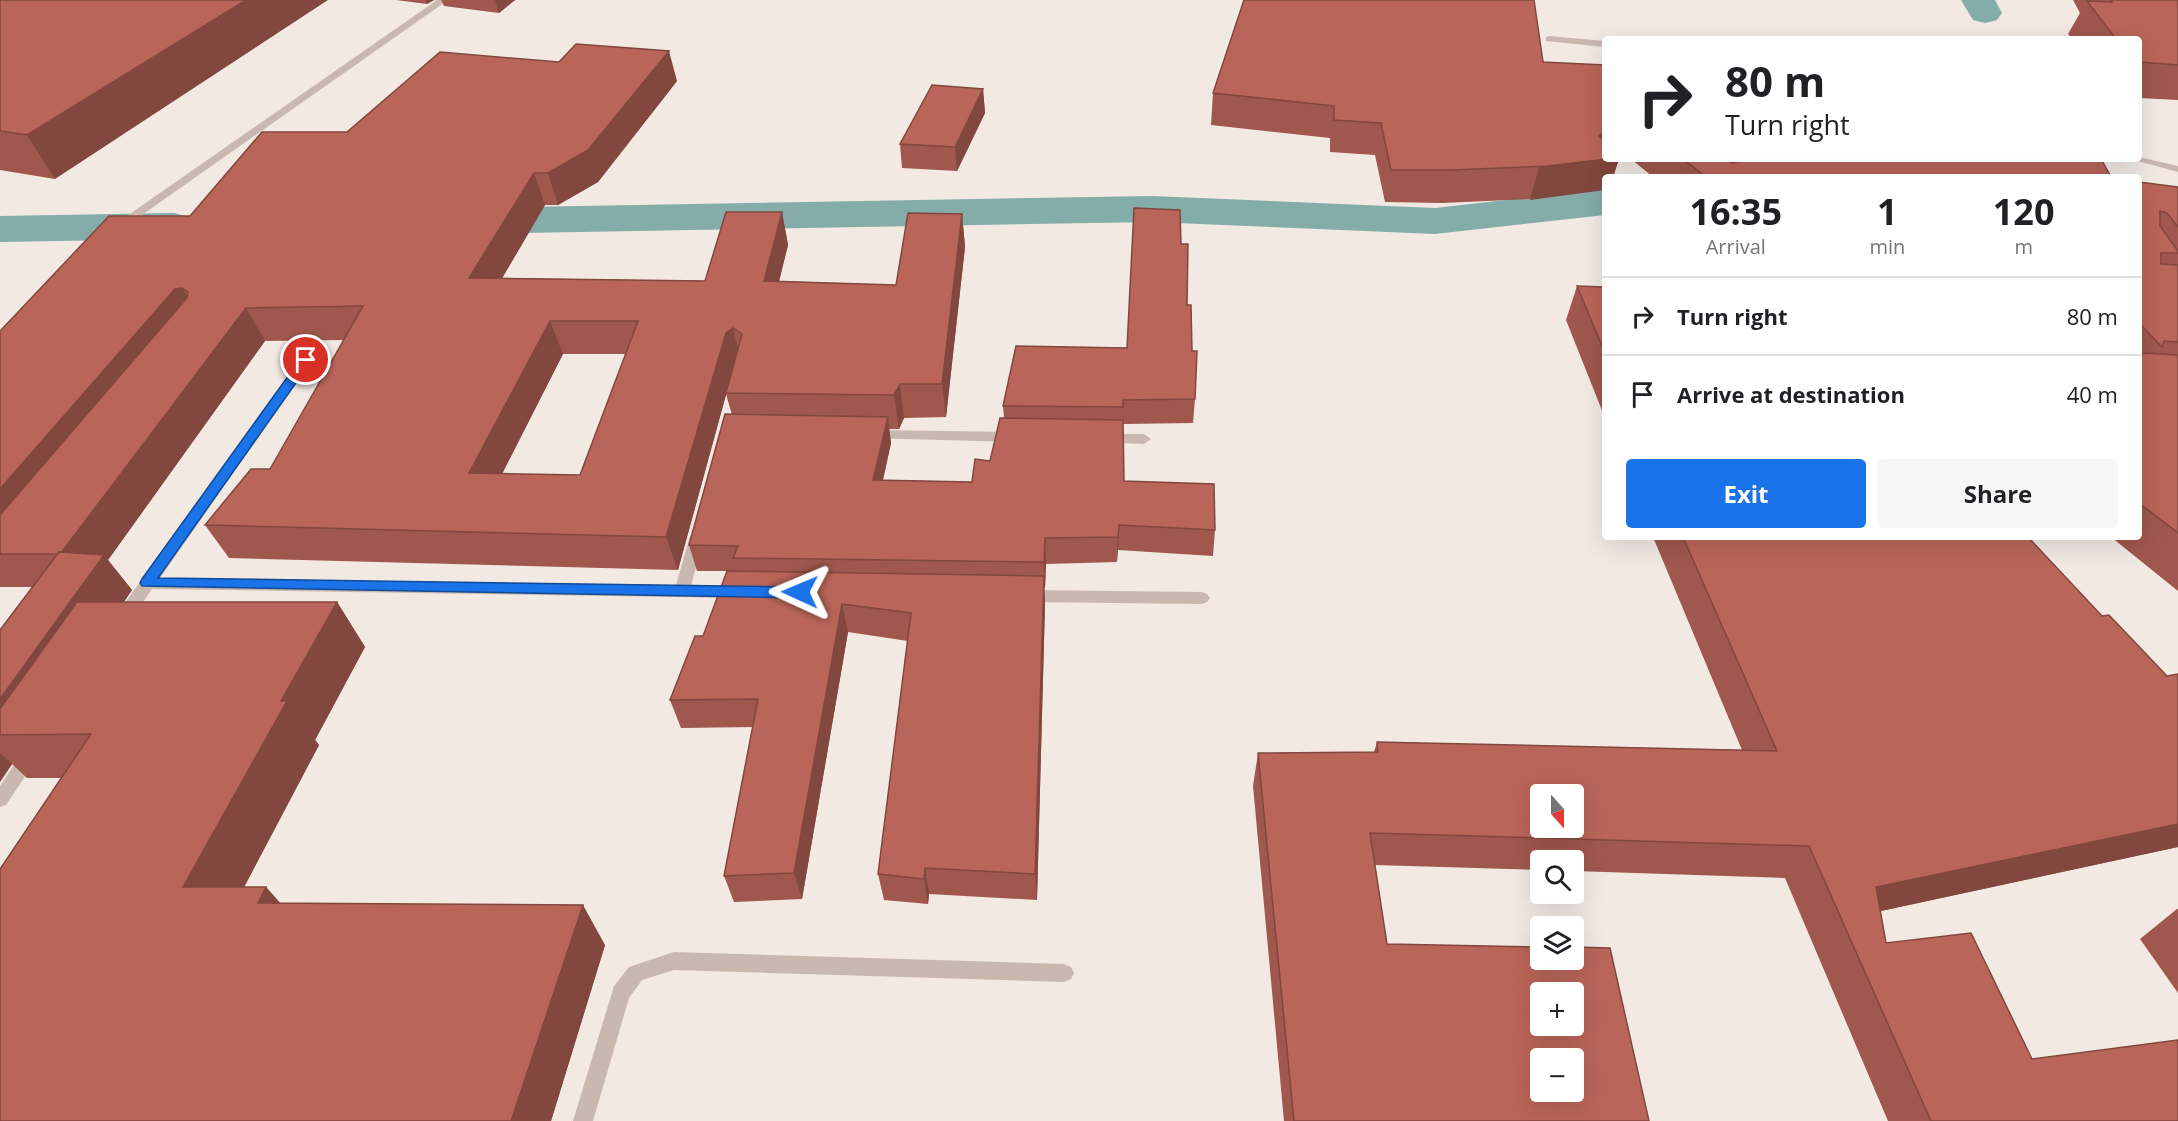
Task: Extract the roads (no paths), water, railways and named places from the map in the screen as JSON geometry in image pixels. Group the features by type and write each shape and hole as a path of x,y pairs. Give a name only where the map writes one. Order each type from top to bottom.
{"street":[{"path":"113,230 443,0"},
{"path":"1549,39 1602,44"},
{"path":"2142,161 2178,169"},
{"path":"114,632 306,360"},
{"path":"857,435 1024,437"},
{"path":"1084,438 1144,439"},
{"path":"682,591 700,523"},
{"path":"147,583 753,592"},
{"path":"1013,596 1202,598"},
{"path":"0,800 40,740"},
{"path":"583,1121 621,993 636,974 674,961 1064,973"}],"waterway":[{"path":"1978,0 1985,13"},
{"path":"459,221 1152,209 1435,221 1602,202"},
{"path":"0,229 174,226"}]}
